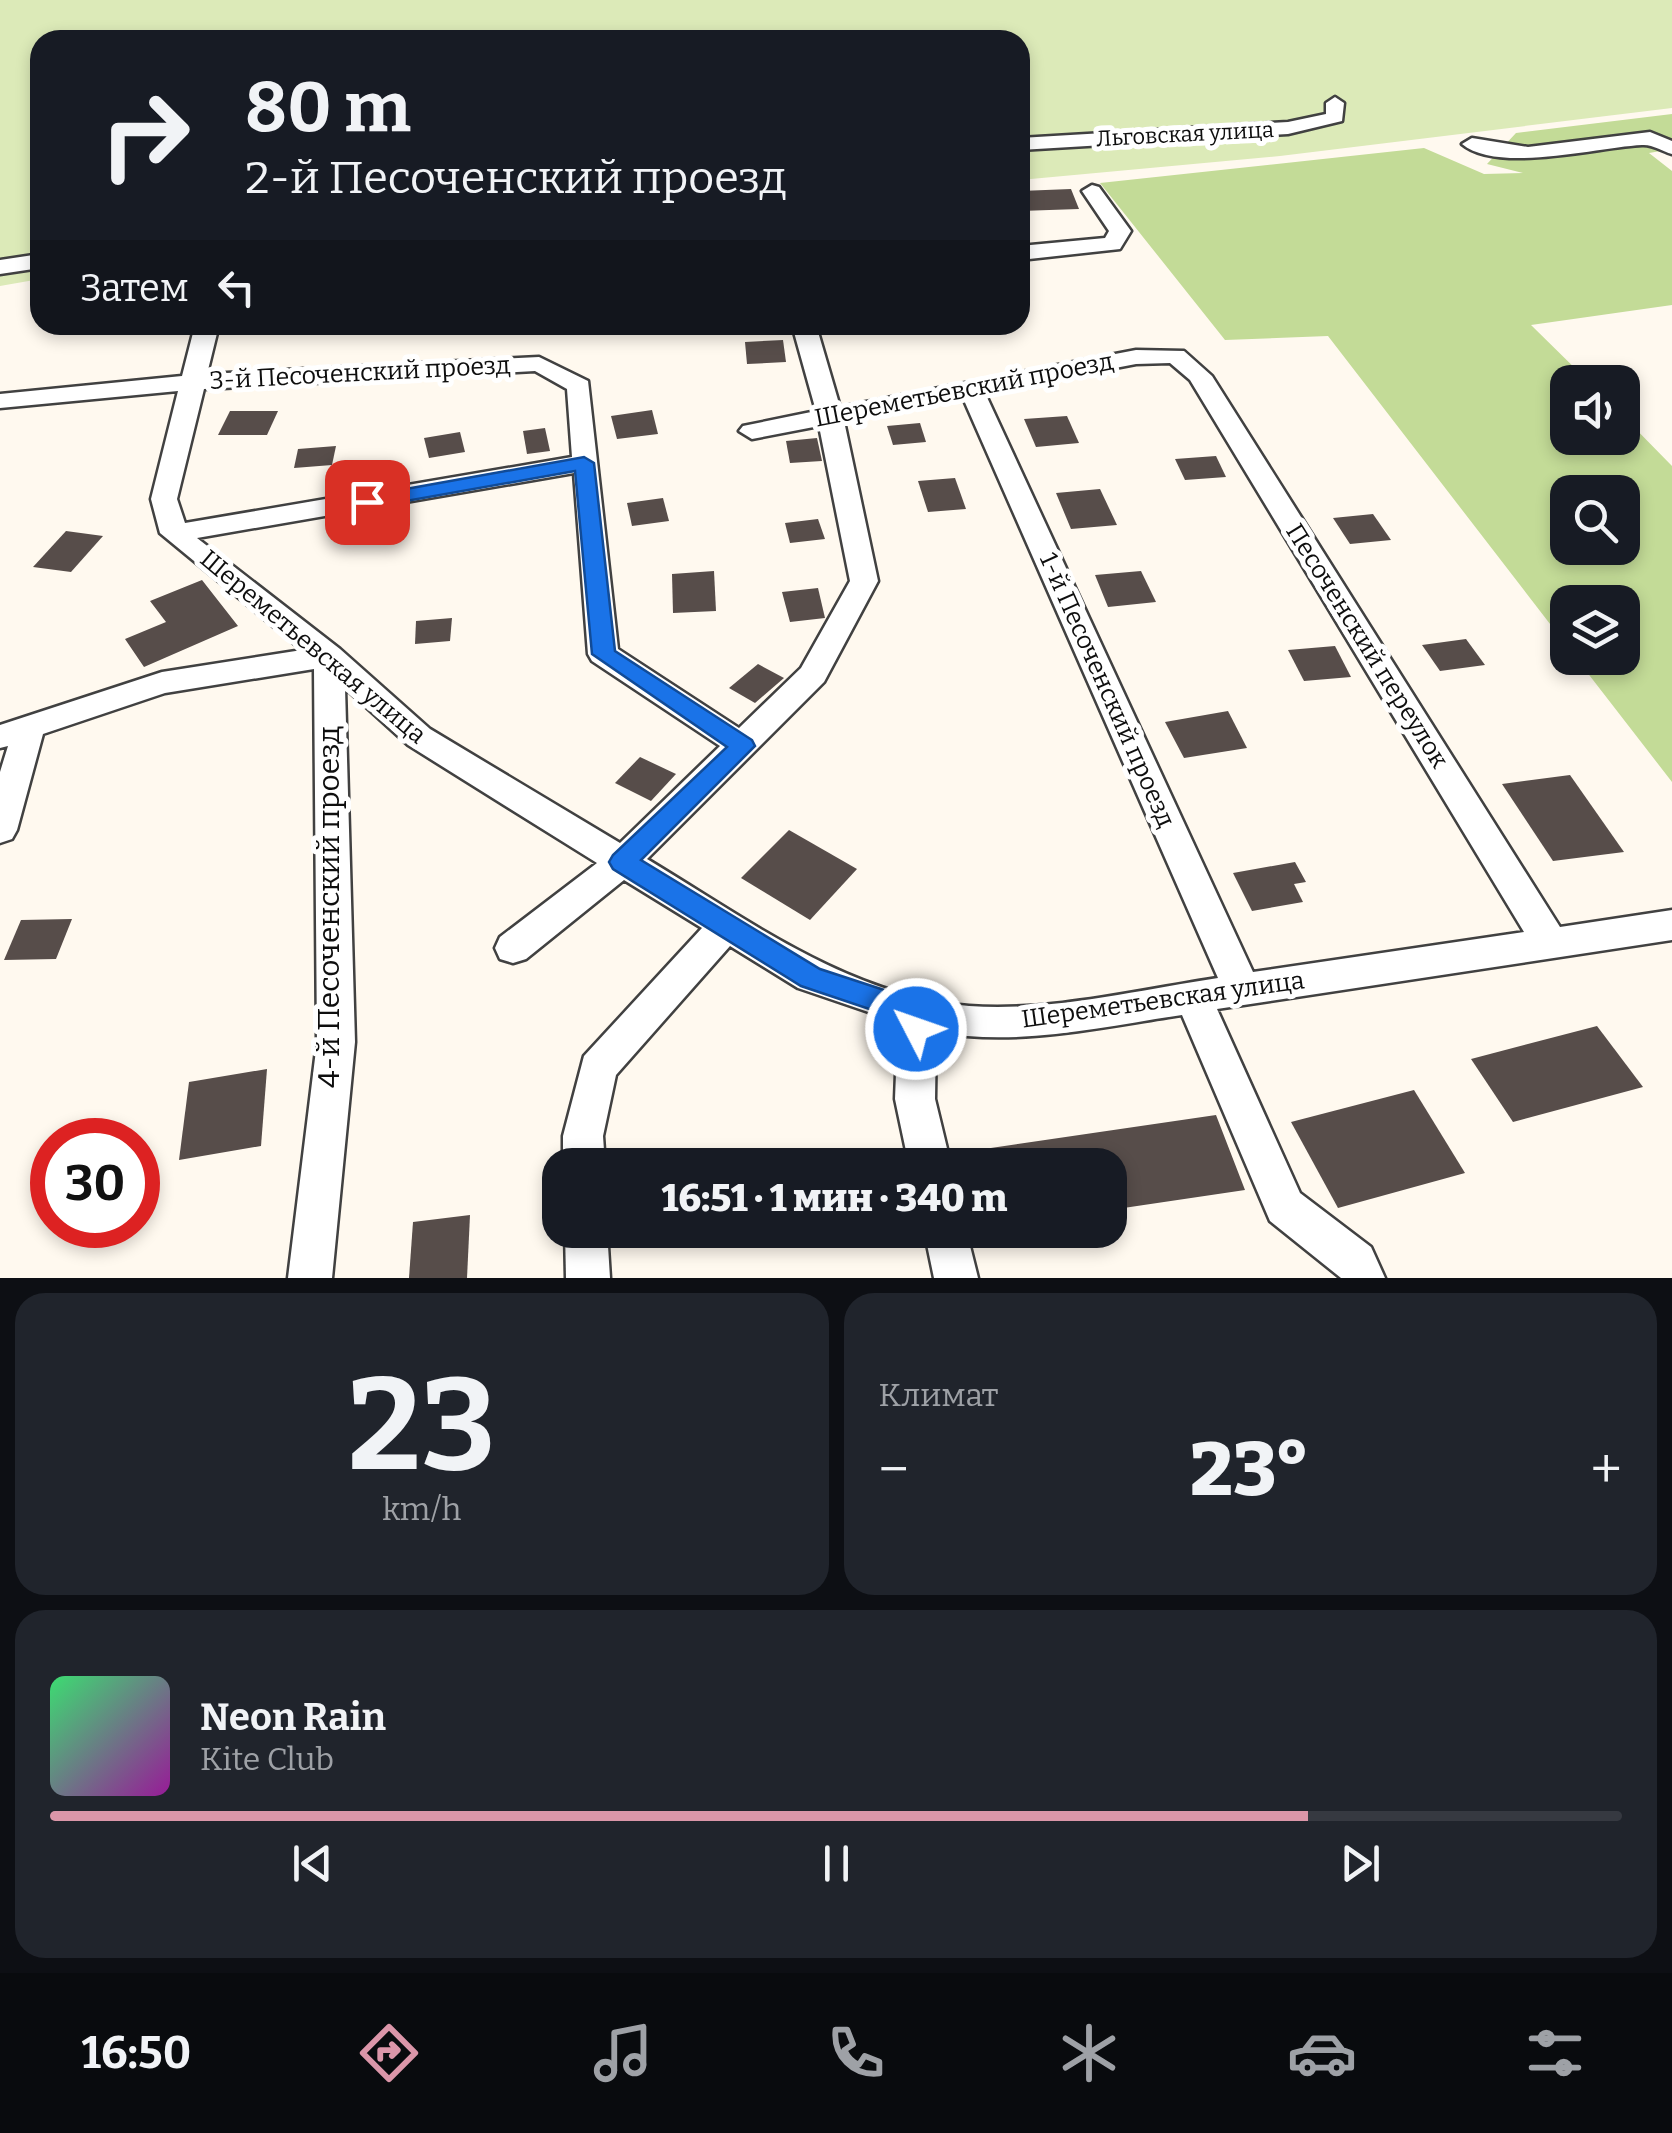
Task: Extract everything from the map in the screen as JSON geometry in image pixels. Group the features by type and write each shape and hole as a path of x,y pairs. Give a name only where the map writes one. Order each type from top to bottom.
{"street":[{"name":"Льговская улица","path":"1030,143 1288,128 1335,117 1336,103"},
{"path":"1472,144 1528,153 1650,138 1672,148"},
{"path":"1030,252 1112,244 1120,231 1092,191"},
{"path":"0,267 30,262"},
{"path":"205,335 164,499 174,533 584,463"},
{"path":"513,948 622,862 813,675 864,581 830,416 807,335"},
{"name":"Шереметьевский проезд","path":"752,431 1136,357 1176,356"},
{"name":"Песоченский переулок","path":"1176,356 1200,376 1550,943"},
{"name":"3-й Песоченский проезд","path":"0,401 193,382 538,364 579,386 604,654 743,746"},
{"name":"1-й Песоченский проезд","path":"971,389 1242,991"},
{"name":"Шереметьевская улица","path":"174,533 330,656 419,737 811,977 917,1013 970,1022 1035,1021 1672,925"},
{"path":"0,830 14,733 162,683 330,656"},
{"name":"4-й Песоченский проезд","path":"310,1278 336,1042 330,656"},
{"path":"583,1148 598,1068 727,925"},
{"path":"1194,999 1285,1207 1356,1262 1363,1278"},
{"path":"917,1013 915,1099 926,1148"},
{"path":"587,1248 588,1278"},
{"path":"949,1248 956,1278"}],"green space":[{"path":"0,0 1672,0 1672,108 1280,156 1030,179 1030,30 30,30 30,281 0,286"},
{"path":"1672,114 1672,149 1649,153 1672,171 1672,305 1531,325 1572,365 1550,365 1550,455 1640,455 1640,433 1672,466 1672,782 1589,675 1640,675 1640,585 1550,585 1550,624 1328,336 1225,340 1100,183 1424,148 1484,174 1523,173 1487,164 1516,133"}],"building":[{"path":"1071,189 1079,209 1030,211 1030,191"},
{"path":"783,340 786,362 747,364 745,342"},
{"path":"652,410 658,434 617,439 611,416"},
{"path":"230,411 278,411 267,435 218,435"},
{"path":"1067,416 1079,443 1036,447 1024,419"},
{"path":"920,423 926,442 893,445 887,426"},
{"path":"545,428 550,451 527,454 523,431"},
{"path":"460,432 465,452 429,458 424,438"},
{"path":"817,438 822,461 790,463 786,441"},
{"path":"336,446 332,465 294,468 298,449"},
{"path":"1216,456 1226,477 1185,480 1175,459"},
{"path":"955,478 966,509 928,512 918,481"},
{"path":"1100,489 1117,525 1071,529 1056,493"},
{"path":"663,498 669,521 632,526 627,503"},
{"path":"1373,514 1391,540 1350,544 1333,518"},
{"path":"818,519 825,539 790,543 785,523"},
{"path":"66,531 103,536 71,572 33,567"},
{"path":"714,571 716,611 673,613 672,574"},
{"path":"1141,571 1156,602 1108,607 1095,575"},
{"path":"202,580 238,626 144,667 125,639 166,622 150,601"},
{"path":"818,588 825,618 790,622 782,592"},
{"path":"452,618 450,641 415,644 416,621"},
{"path":"1466,639 1485,665 1440,671 1422,645"},
{"path":"1335,646 1351,677 1304,681 1288,650"},
{"path":"758,664 784,678 755,703 729,688"},
{"path":"1228,711 1247,748 1184,758 1165,722"},
{"path":"640,757 676,774 651,801 615,783"},
{"path":"1570,775 1624,852 1553,861 1502,784"},
{"path":"789,830 857,869 810,920 741,878"},
{"path":"1295,862 1306,882 1294,884 1303,902 1252,911 1233,873"},
{"path":"72,919 56,959 4,960 21,920"},
{"path":"1597,1026 1643,1087 1513,1122 1471,1059"},
{"path":"267,1069 261,1146 179,1160 189,1082"},
{"path":"1414,1090 1465,1173 1338,1208 1291,1122"},
{"path":"1216,1115 1245,1190 1127,1207 1127,1148 991,1148"},
{"path":"470,1215 467,1278 409,1278 413,1222"}],"route":[{"path":"367,502 584,463 604,654 743,746 622,862 811,977 917,1013 916,1029"}]}
